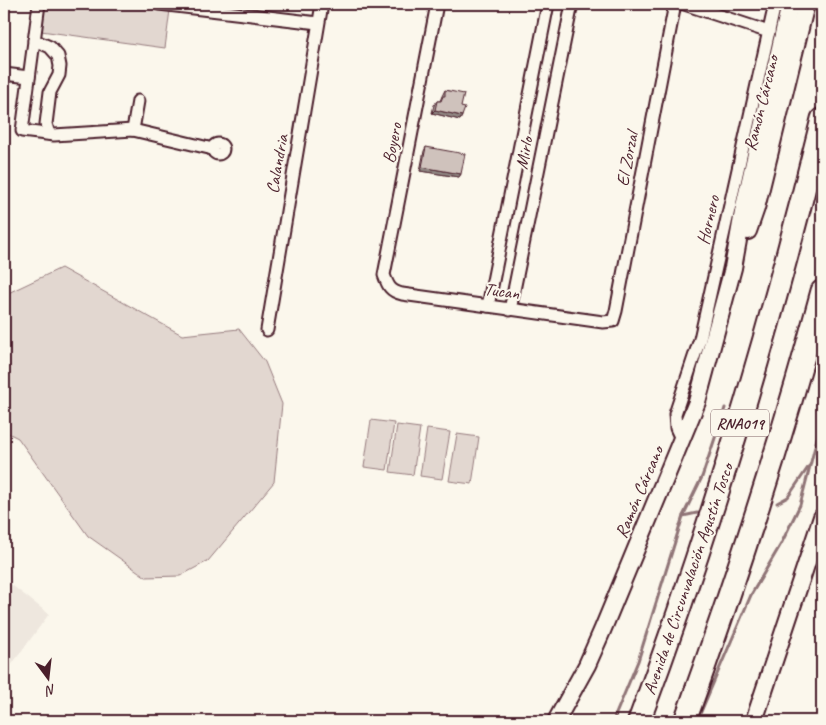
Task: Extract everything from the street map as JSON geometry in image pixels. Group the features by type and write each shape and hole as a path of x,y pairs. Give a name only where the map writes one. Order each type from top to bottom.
{"highway":[{"name":"Avenida de Circunvalación Agustín Tosco","path":"639,721 696,562 748,397 796,225 822,119"},
{"name":"RNA019","path":"685,721 742,560 789,409 822,291"}],"main road":[{"name":"Ramón Cárcano","path":"556,721 587,665 602,632 697,402 733,268 746,198 790,4"},
{"name":"Ramón Cárcano","path":"733,268 756,208 806,4"},
{"path":"754,721 822,517"}],"street":[{"path":"39,4 22,131 49,134 133,130 213,149"},
{"path":"159,4 318,24"},
{"name":"Calandria","path":"267,330 322,4"},
{"name":"Boyero","path":"389,288 384,275 437,4"},
{"name":"Mirlo","path":"488,306 548,4"},
{"name":"Mirlo","path":"510,310 572,4"},
{"name":"El Zorzal","path":"613,321 675,4"},
{"path":"684,4 769,32"},
{"name":"Hornero","path":"682,441 676,428 675,414 700,339 776,4"},
{"path":"34,40 50,47 58,56 60,66 59,76 50,92 46,124 49,134"},
{"path":"32,53 48,55 54,53"},
{"path":"4,74 29,77"},
{"path":"133,130 138,101"},
{"name":"Tucan","path":"389,288 394,292 402,294 510,310 602,322 613,321"}],"shaded area":[{"path":"45,4 127,4 170,10 165,48 41,31"},
{"path":"61,268 182,335 239,329 265,362 282,404 274,482 208,561 180,576 146,577 88,536 18,438 4,431 4,295"},
{"path":"371,420 394,423 387,470 364,467"},
{"path":"397,425 420,428 413,475 390,472"},
{"path":"427,429 450,432 442,479 420,476"},
{"path":"457,434 479,437 472,484 449,481"},
{"path":"4,579 49,614 4,675"}],"building":[{"path":"445,90 464,94 461,107 465,108 462,116 435,110 437,101 441,101 443,96 445,96"},
{"path":"426,147 465,154 461,174 422,167"}],"waterway":[{"path":"613,721 638,661 683,516 702,477 725,408"},
{"path":"697,721 751,595 781,544 800,505 822,419"},
{"path":"777,503 788,497 809,466"},
{"path":"683,516 697,513"}]}
